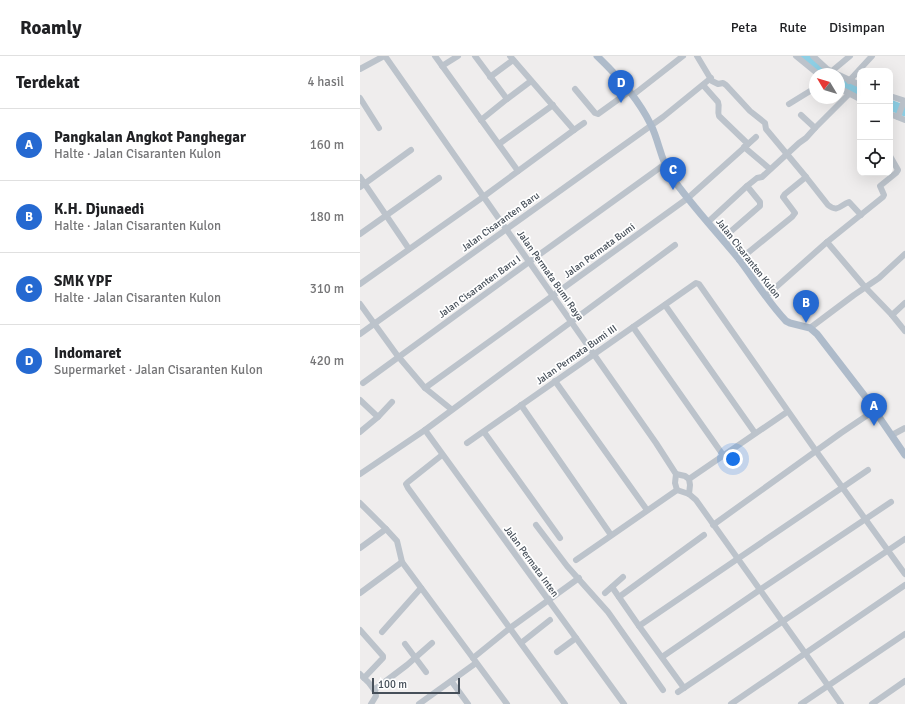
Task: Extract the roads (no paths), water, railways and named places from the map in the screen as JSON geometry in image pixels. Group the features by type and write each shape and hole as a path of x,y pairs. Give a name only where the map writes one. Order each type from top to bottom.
{"main road":[{"name":"Jalan Cisaranten Kulon","path":"597,56 616,74 631,93 651,125 670,175 688,198 739,260 786,321 790,324 810,328"},
{"path":"810,328 817,334 876,410 905,455"}],"street":[{"path":"360,69 384,56"},
{"name":"Jalan Permata Bumi Raya","path":"384,56 553,295 676,474"},
{"path":"435,56 518,171"},
{"path":"442,66 458,56"},
{"path":"475,56 507,99"},
{"path":"575,89 595,113 598,114 631,93 683,56"},
{"path":"697,56 711,78 718,84 723,83 726,85 750,111 765,123 766,129 832,208 838,209 849,202 861,215"},
{"path":"796,56 811,68"},
{"path":"813,56 829,68"},
{"path":"840,68 850,56"},
{"path":"849,81 864,58 872,56"},
{"path":"490,77 512,58 574,130"},
{"name":"Jalan Cisaranten Baru","path":"360,334 651,125 711,78"},
{"path":"845,79 857,84"},
{"path":"482,120 531,81"},
{"path":"703,85 718,102 719,116 746,146 770,169"},
{"path":"845,91 857,98"},
{"path":"789,104 809,92"},
{"path":"708,222 747,186 758,178 762,177 806,138 850,94"},
{"path":"893,97 904,102 898,116"},
{"path":"360,98 379,128"},
{"path":"499,144 553,105"},
{"path":"801,115 815,128"},
{"path":"893,115 905,120"},
{"path":"360,284 584,123"},
{"name":"Jalan Permata Bumi","path":"425,388 688,198 756,137"},
{"path":"362,185 410,150"},
{"path":"893,161 898,172 893,176"},
{"name":"Jalan Cisaranten Baru I","path":"363,383 665,164"},
{"path":"766,296 827,242 883,197 884,195 880,186 893,176"},
{"path":"360,177 362,185 409,249"},
{"path":"739,260 792,217 794,213 783,197 806,177"},
{"path":"360,234 439,178"},
{"path":"722,239 760,206 760,202 747,186"},
{"path":"827,242 865,287 892,315 905,332"},
{"path":"360,474 425,430 451,409 674,245"},
{"path":"810,328 888,270 905,254"},
{"name":"Jalan Permata Bumi III","path":"467,443 696,283 699,284 788,412"},
{"path":"892,315 905,303"},
{"path":"360,304 399,357 425,388 451,409"},
{"path":"665,305 755,433"},
{"path":"633,327 723,455"},
{"path":"555,381 647,510"},
{"path":"360,400 378,417"},
{"path":"360,432 378,417 392,402"},
{"path":"521,405 578,490 611,535"},
{"path":"712,524 876,410"},
{"path":"689,479 788,412 905,574"},
{"path":"892,435 905,428"},
{"name":"Jalan Permata Inten","path":"425,430 624,704"},
{"path":"484,432 560,538"},
{"path":"442,455 406,484 565,704"},
{"path":"639,626 868,470"},
{"path":"677,490 675,482 676,474 686,476 689,479 689,494"},
{"path":"576,560 677,490"},
{"path":"677,490 689,494 696,500 841,704"},
{"path":"662,657 864,518 891,502"},
{"path":"360,503 397,541 402,562 507,704"},
{"path":"536,525 567,566 608,612 663,690"},
{"path":"360,548 386,529"},
{"path":"619,597 704,535"},
{"path":"678,692 905,539"},
{"path":"360,594 402,562"},
{"path":"605,593 623,577"},
{"path":"419,704 452,682 510,628 579,578"},
{"path":"731,704 905,585"},
{"path":"612,587 684,688"},
{"path":"382,632 421,588"},
{"path":"521,644 550,620"},
{"path":"360,630 383,656 383,658 361,675 374,690 376,696 371,704"},
{"path":"801,704 905,634"},
{"path":"557,652 576,638"},
{"path":"374,690 415,659 432,643"},
{"path":"405,644 426,672"},
{"path":"872,704 905,681"},
{"path":"452,682 466,703"}],"waterway":[{"path":"805,56 818,68"},
{"path":"845,86 857,92"},
{"path":"893,106 905,111"}],"place":[{"name":"Indomaret","path":"621,103"},
{"name":"SMK YPF","path":"673,190"},
{"name":"K.H. Djunaedi","path":"806,323"},
{"name":"Pangkalan Angkot Panghegar","path":"874,426"}]}
